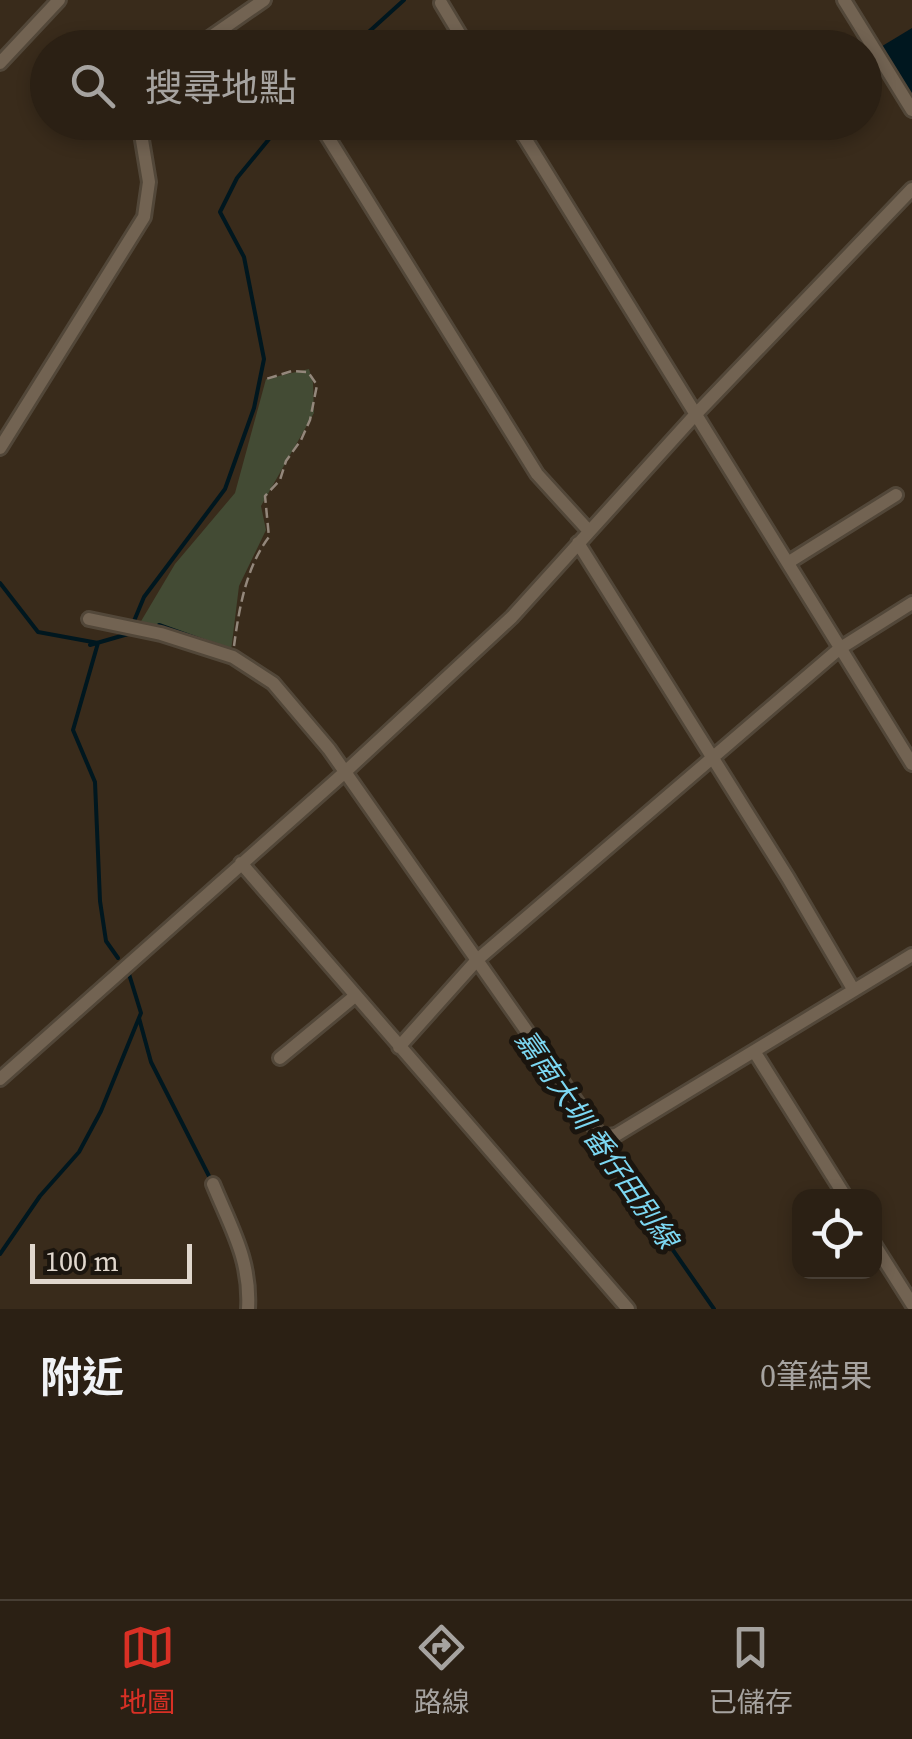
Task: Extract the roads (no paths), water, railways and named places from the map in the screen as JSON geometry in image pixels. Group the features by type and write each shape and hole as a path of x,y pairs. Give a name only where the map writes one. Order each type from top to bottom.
{"street":[{"path":"30,30 58,0"},
{"path":"221,30 264,0"},
{"path":"844,0 863,30"},
{"path":"440,4 457,30"},
{"path":"0,63 30,30"},
{"path":"882,61 912,110"},
{"path":"0,448 144,217 149,182 142,140"},
{"path":"330,140 537,474 588,530"},
{"path":"527,140 912,764"},
{"path":"0,1079 344,773 512,617 695,415 912,188"},
{"path":"788,562 896,495"},
{"path":"578,542 853,989"},
{"path":"400,1047 477,960 838,649 912,603"},
{"path":"89,619 161,634 233,657 273,683 296,707 344,773 601,1137 616,1135 912,955"},
{"path":"241,863 628,1309"},
{"path":"280,1058 355,996"},
{"path":"754,1051 841,1189"},
{"path":"213,1184 242,1251 250,1280 248,1309"},
{"path":"882,1257 912,1304"}],"water":[{"path":"912,28 912,116 882,65 882,46"}],"waterway":[{"path":"371,30 404,0"},
{"path":"134,621 144,597 225,489 254,408 264,359 244,257 220,212 237,178 268,140"},
{"path":"0,583 38,632 98,643"},
{"name":"嘉南大圳 番仔田別線","path":"159,625 226,649"},
{"path":"90,645 128,634"},
{"path":"98,643 73,730 95,782 100,901 106,941 118,958"},
{"path":"0,1254 40,1196 79,1152 101,1111 141,1013 129,974"},
{"path":"139,1018 151,1062 212,1182"},
{"name":"嘉南大圳 番仔田別線","path":"597,1141 714,1309"}]}
